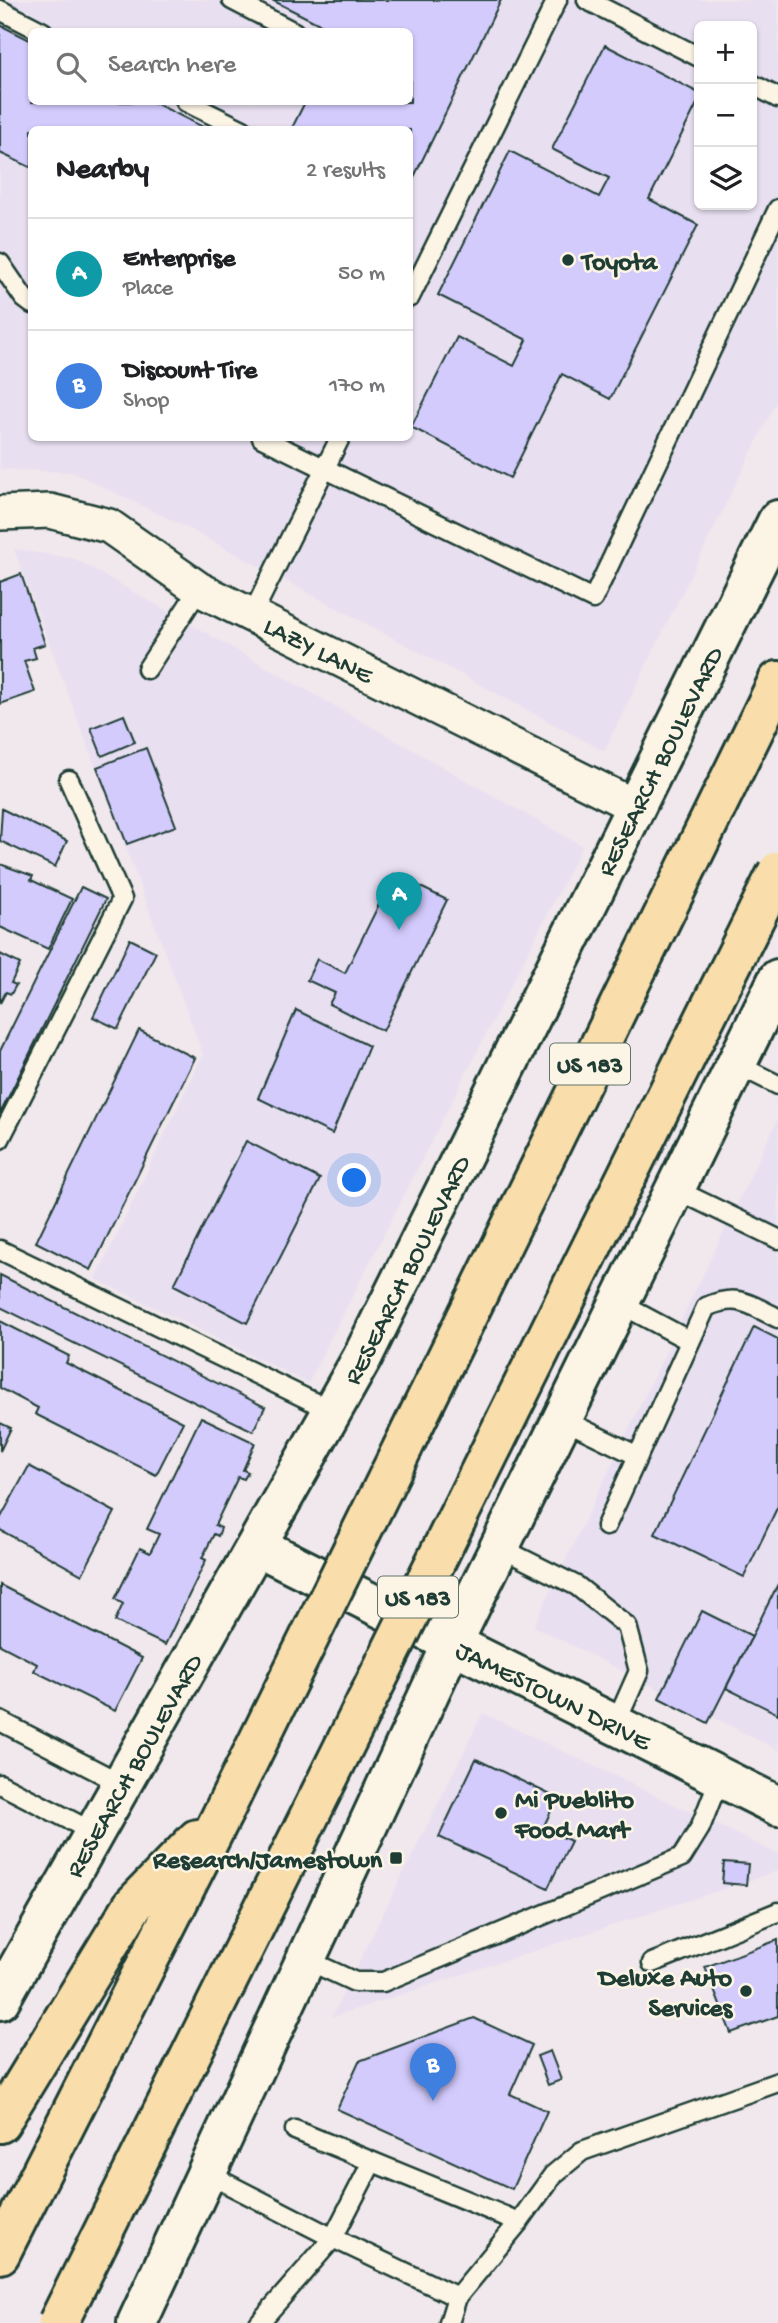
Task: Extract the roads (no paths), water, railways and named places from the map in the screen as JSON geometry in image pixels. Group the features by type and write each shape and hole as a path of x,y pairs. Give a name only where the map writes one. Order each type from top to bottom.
{"highway":[{"name":"US 183","path":"0,2254 223,1813 778,681"},
{"name":"US 183","path":"58,2323 778,871"},
{"path":"0,2123 133,1905 223,1813"}],"main road":[{"name":"RESEARCH BOULEVARD","path":"0,2000 362,1359 778,520"},
{"path":"136,2323 452,1644 778,979"},
{"name":"JAMESTOWN DRIVE","path":"257,1546 778,1806"},
{"path":"399,1617 440,1614 479,1588"}],"street":[{"name":"LAZY LANE","path":"0,513 50,511 109,526 199,589 636,807"}],"lane":[{"path":"232,0 286,28"},
{"path":"413,291 556,0"},
{"path":"587,0 694,54"},
{"path":"0,10 35,28"},
{"path":"757,87 778,98"},
{"path":"192,105 235,126"},
{"path":"269,441 593,599 778,209"},
{"path":"0,263 28,301"},
{"path":"252,615 339,441"},
{"path":"147,669 199,589"},
{"path":"0,1139 122,899 69,780"},
{"path":"736,1064 778,1085"},
{"path":"675,1189 778,1239"},
{"path":"0,1250 332,1410"},
{"path":"606,1526 706,1307 721,1301 740,1300 778,1318"},
{"path":"619,1303 690,1342"},
{"path":"562,1419 638,1455"},
{"path":"499,1547 577,1586 627,1626 639,1671 615,1725"},
{"path":"0,1721 122,1784"},
{"path":"305,1959 355,1982 383,1982 682,1857 700,1828 720,1777"},
{"path":"0,1784 95,1832"},
{"path":"652,1963 778,1912"},
{"path":"449,2323 457,2297 554,2175 582,2151 778,2082"},
{"path":"295,2130 519,2222"},
{"path":"259,2323 333,2238 372,2162"},
{"path":"206,2173 457,2297"}],"place":[{"name":"Toyota","path":"568,260"},
{"name":"Enterprise","path":"399,930"},
{"name":"Mi Pueblito Food Mart","path":"501,1813"},
{"name":"Research/Jamestown","path":"396,1858"},
{"name":"Deluxe Auto Services","path":"746,1991"},
{"name":"Discount Tire","path":"433,2101"}]}
